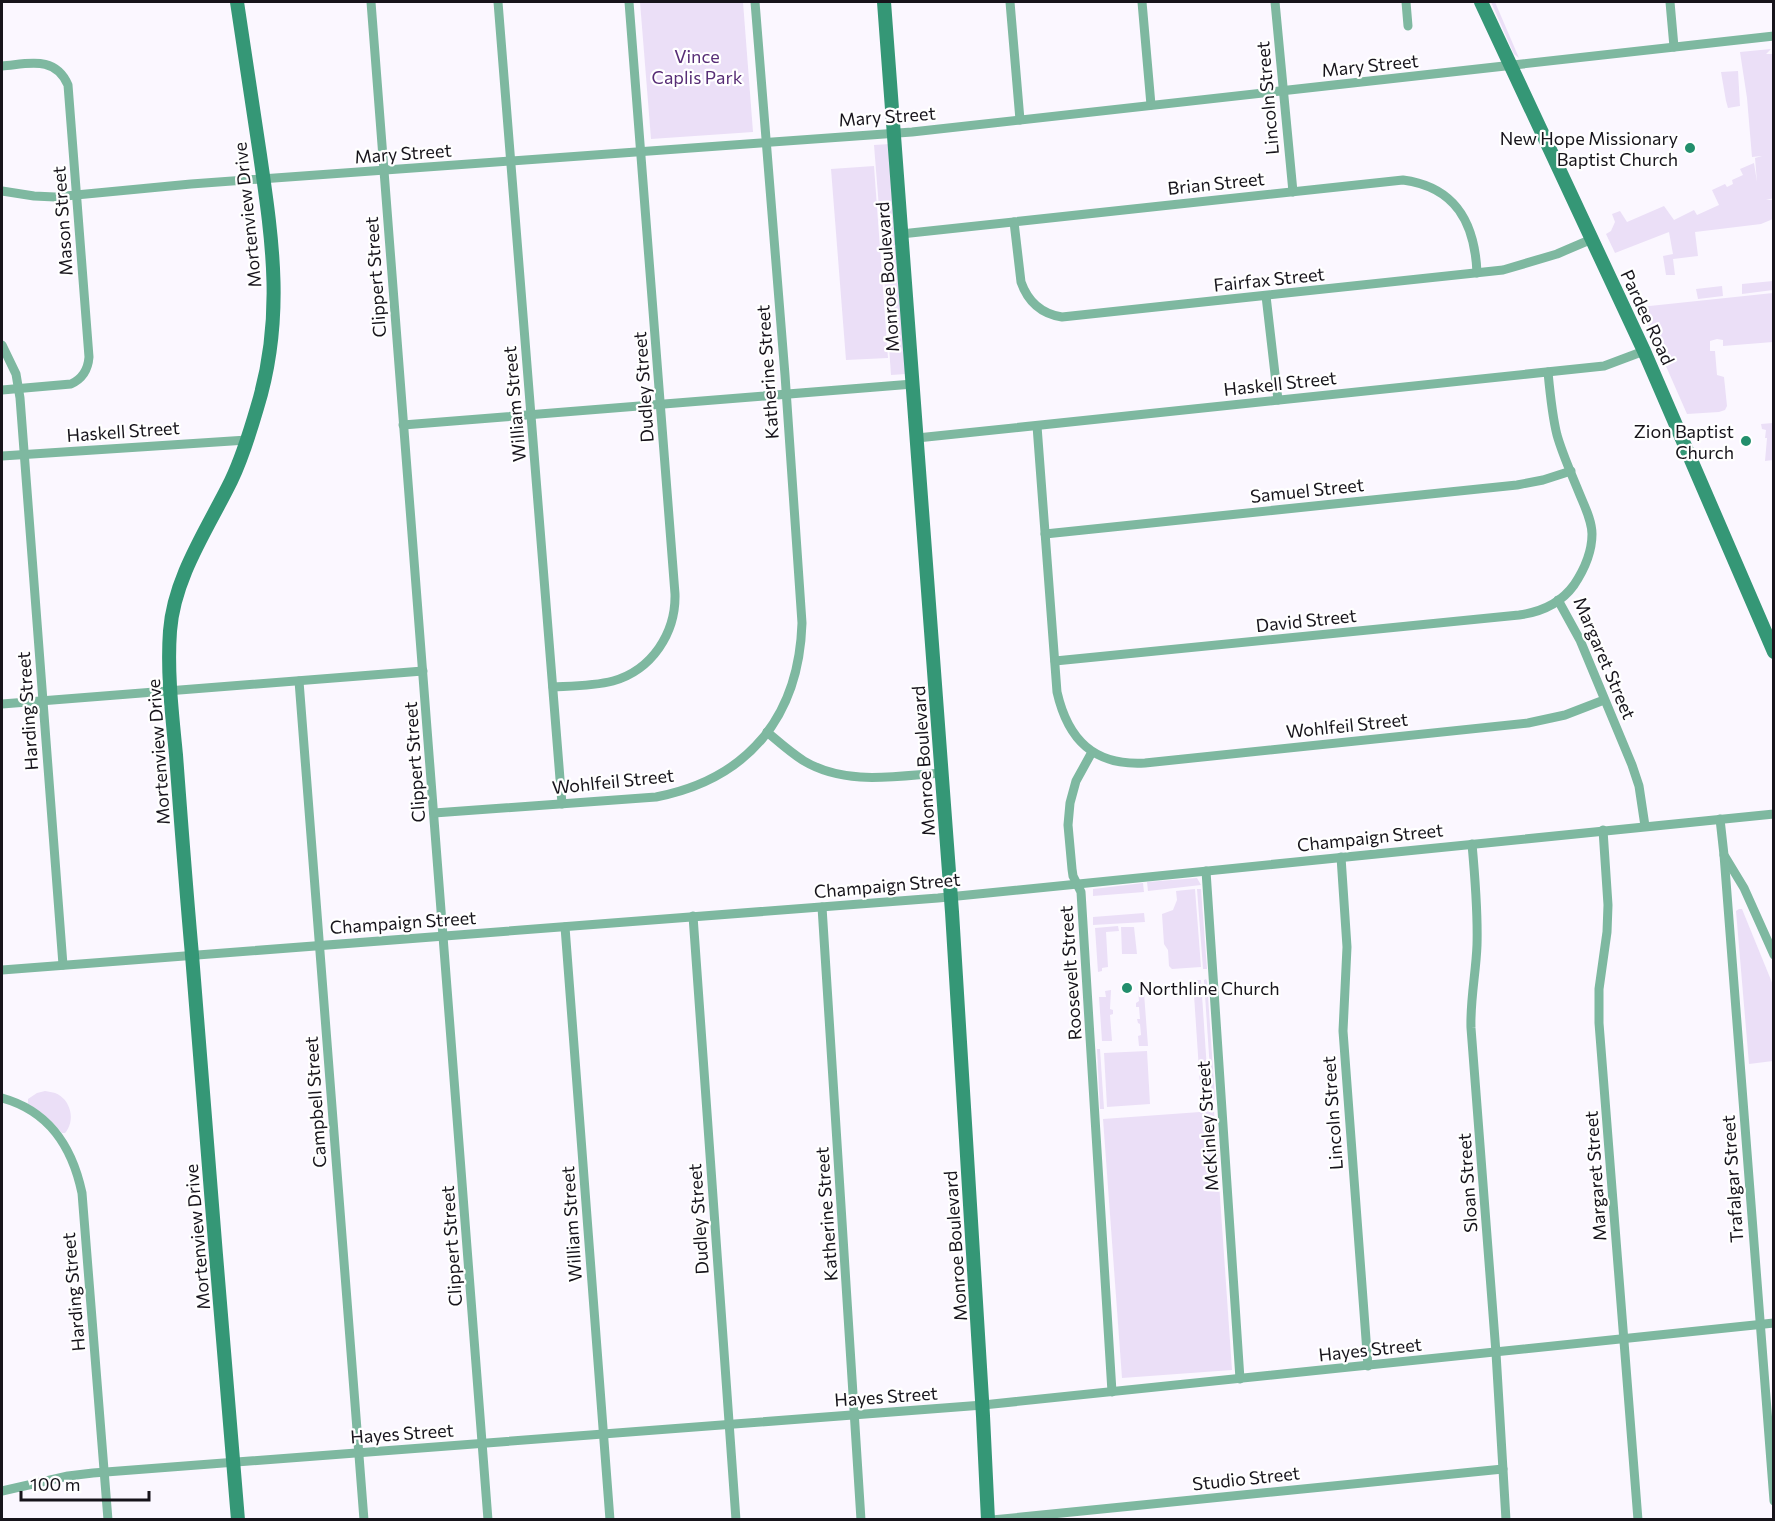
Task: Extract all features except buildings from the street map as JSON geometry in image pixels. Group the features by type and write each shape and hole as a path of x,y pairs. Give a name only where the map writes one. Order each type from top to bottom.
{"street":[{"name":"Mortenview Drive","path":"237,2 263,179 273,262 274,309 267,371 247,440 233,476 187,568 170,627 171,690 238,1520"},
{"name":"Clippert Street","path":"371,2 488,1520"},
{"name":"William Street","path":"498,2 562,804"},
{"name":"Dudley Street","path":"553,687 605,683 629,675 654,655 664,641 675,611 629,2"},
{"name":"Katherine Street","path":"755,2 802,642 797,671 787,699 767,732"},
{"name":"Monroe Boulevard","path":"884,2 942,773 990,1520"},
{"path":"1010,2 1020,120"},
{"path":"1142,2 1151,105"},
{"name":"Lincoln Street","path":"1275,2 1293,192"},
{"path":"1406,2 1408,26"},
{"name":"Pardee Road","path":"1481,2 1644,351 1773,652"},
{"path":"1670,2 1674,47"},
{"name":"Mary Street","path":"2,191 55,197 263,179 895,133 1773,36"},
{"name":"Mason Street","path":"2,66 42,63 55,68 68,85 89,357 88,367 83,375 71,384 19,389"},
{"name":"Brian Street","path":"901,234 1395,180 1430,187 1450,200 1467,222 1474,244 1477,273"},
{"name":"Fairfax Street","path":"1014,222 1021,282 1024,289 1036,306 1054,316 1069,317 1503,270 1557,254 1592,239"},
{"path":"1266,296 1278,400"},
{"name":"Harding Street","path":"2,345 16,374 19,389 63,965"},
{"name":"Haskell Street","path":"917,438 1604,366 1644,351"},
{"name":"Margaret Street","path":"1548,372 1557,433 1588,515 1592,533 1590,551 1582,574 1570,590 1558,600 1580,640 1632,765 1639,786 1645,826"},
{"path":"403,425 913,384"},
{"path":"2,390 19,389"},
{"path":"1037,426 1057,692 1062,712 1078,740 1092,752"},
{"name":"Haskell Street","path":"2,456 247,440"},
{"name":"Samuel Street","path":"1045,534 1517,485 1571,471"},
{"name":"David Street","path":"1055,661 1520,615 1549,607 1558,600"},
{"path":"2,704 423,671"},
{"name":"Campbell Street","path":"298,681 364,1520"},
{"name":"Wohlfeil Street","path":"1092,752 1115,761 1135,764 1488,728 1555,718 1604,699"},
{"path":"767,732 804,761 827,772 852,777 942,773"},
{"name":"Wohlfeil Street","path":"434,813 656,796 692,788 734,765 751,752 767,732"},
{"name":"Roosevelt Street","path":"1092,752 1076,781 1070,802 1068,825 1073,876 1081,892 1113,1392"},
{"name":"Champaign Street","path":"2,969 950,896 1773,814"},
{"name":"Trafalgar Street","path":"1720,819 1773,1501"},
{"name":"Margaret Street","path":"1603,830 1608,905 1607,932 1599,989 1599,1023 1638,1520"},
{"name":"Sloan Street","path":"1472,844 1477,939 1470,1010 1506,1520"},
{"path":"1724,855 1744,888 1773,956"},
{"name":"Lincoln Street","path":"1341,857 1347,946 1343,1030 1368,1366"},
{"name":"McKinley Street","path":"1206,870 1240,1379"},
{"name":"Katherine Street","path":"822,907 861,1520"},
{"name":"Dudley Street","path":"693,916 736,1520"},
{"name":"William Street","path":"565,927 610,1520"},
{"name":"Harding Street","path":"2,1098 25,1107 44,1120 67,1149 78,1174 82,1193 108,1520"},
{"name":"Hayes Street","path":"2,1491 68,1476 983,1405 1773,1323"},
{"name":"Studio Street","path":"990,1520 1503,1469"}],"green space":[{"name":"Vince Caplis Park","path":"640,2 743,2 753,132 651,139"},
{"path":"1491,2 1495,2 1519,58 1514,54"},
{"path":"1771,49 1766,54 1773,54 1774,152 1771,154 1773,153 1774,198 1766,200 1773,200 1773,219 1761,224 1695,232 1698,256 1673,259 1675,275 1666,275 1663,256 1673,254 1669,232 1615,253 1606,234 1611,231 1615,222 1612,214 1620,211 1627,222 1664,206 1674,220 1694,210 1697,215 1719,205 1712,190 1725,184 1727,187 1733,184 1732,180 1743,175 1740,169 1754,163 1757,182 1755,158 1762,156 1752,157 1740,52"},
{"path":"1738,71 1740,106 1728,108 1721,72"},
{"path":"890,144 897,245 882,246 874,145"},
{"path":"874,166 888,358 846,360 831,169"},
{"path":"882,247 897,247 906,374 891,375"},
{"path":"1773,281 1773,290 1742,294 1742,284"},
{"path":"1722,286 1723,296 1698,299 1696,289"},
{"path":"1773,293 1773,342 1723,346 1723,340 1710,341 1710,351 1715,351 1717,375 1724,377 1727,406 1725,410 1687,414 1640,307"},
{"path":"1773,423 1773,460 1765,461 1767,438 1765,438 1766,430 1762,429 1761,424"},
{"path":"1197,878 1201,885 1148,891 1147,882"},
{"path":"1143,883 1144,892 1093,896 1093,889"},
{"path":"1195,889 1201,967 1172,969 1169,966 1168,950 1164,944 1162,914 1173,910 1177,900 1176,891"},
{"path":"1197,889 1201,889 1207,969 1203,969"},
{"path":"1742,909 1773,985 1773,1061 1749,1064 1736,911"},
{"path":"1144,913 1145,922 1093,925 1093,917"},
{"path":"1118,926 1119,931 1106,932 1108,967 1098,972 1095,928"},
{"path":"1121,927 1134,927 1137,954 1122,954"},
{"path":"1206,979 1214,1100 1212,1100 1204,980"},
{"path":"1193,980 1201,980 1209,1100 1201,1100"},
{"path":"1111,990 1112,1041 1102,1041 1099,997 1106,997 1105,991"},
{"path":"1138,991 1144,993 1148,1046 1139,1046 1138,1036 1141,1035 1137,1019 1140,1019 1139,1007 1136,1007 1139,1001"},
{"path":"1097,1049 1100,1049 1104,1109 1100,1109"},
{"path":"1147,1051 1150,1104 1107,1107 1104,1053"},
{"path":"45,1091 60,1096 68,1105 71,1117 65,1133 62,1133 52,1122 28,1104 28,1099"},
{"path":"1214,1111 1232,1370 1122,1378 1103,1119"}],"place":[{"name":"New Hope Missionary Baptist Church","path":"1690,148"},
{"name":"Zion Baptist Church","path":"1746,441"},
{"name":"Northline Church","path":"1127,988"}]}
